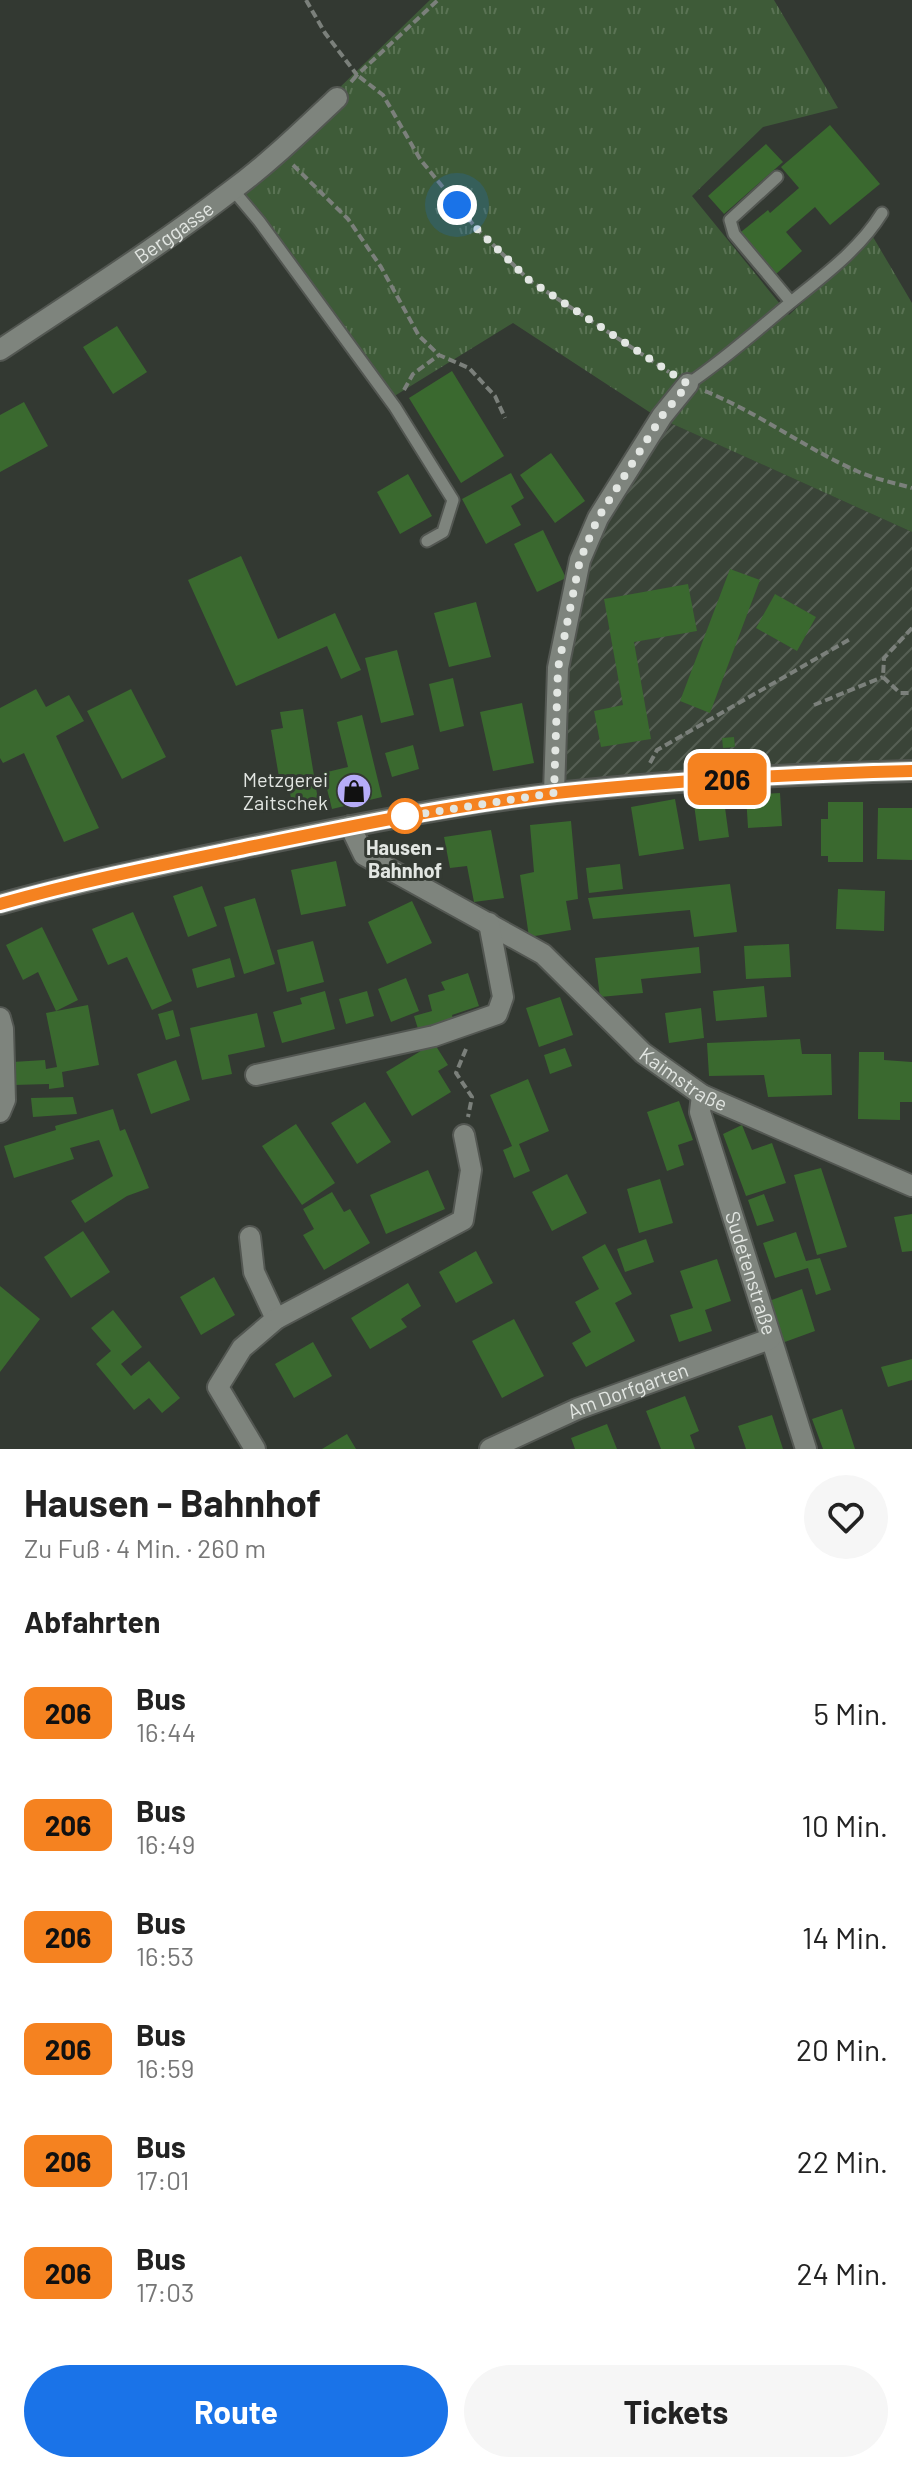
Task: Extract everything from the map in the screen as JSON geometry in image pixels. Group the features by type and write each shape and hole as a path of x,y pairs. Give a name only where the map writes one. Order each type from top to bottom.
{"street":[{"name":"Berggasse","path":"0,350 142,256 233,190 337,98"},
{"path":"554,793 558,668 580,560 598,518 662,416 688,384"},
{"path":"1,898 350,826 554,793 794,774 912,771"},
{"name":"Kaimstraße","path":"350,826 364,855 543,954 643,1053 702,1095 912,1186"},
{"path":"256,1075 434,1036 497,1014 503,997 489,923"},
{"path":"0,1018 5,1100 0,1112"},
{"name":"Sudetenstraße","path":"702,1095 700,1112 806,1449"},
{"path":"255,1449 218,1387 242,1348 276,1319 463,1220 471,1170 464,1135"},
{"path":"250,1237 254,1272 276,1319"},
{"name":"Am Dorfgarten","path":"490,1449 577,1409 770,1339"}],"lane":[{"path":"777,177 730,220 734,234 791,302"},
{"path":"233,190 395,407 453,500 443,532 427,541"},
{"path":"688,384 714,367 869,234 882,213"}],"path":[{"path":"306,0 325,33 357,75 383,95 420,159 476,228 529,280 688,384 728,400 777,430 860,473 912,488"},
{"path":"337,98 357,75 438,0"},
{"path":"279,152 348,219 381,267 419,336 439,355 469,368 495,396 505,418"},
{"path":"395,407 413,374 439,355"},
{"path":"912,628 884,658 883,677 900,693 912,693"},
{"path":"638,786 657,750 852,638"},
{"path":"814,705 883,677"},
{"path":"464,1135 472,1097 456,1073 476,1021"}],"shaded area":[{"path":"657,417 912,532 912,769 549,792 587,541"}],"green space":[{"path":"430,0 774,0 838,108 763,127 692,196 789,315 873,237 912,303 912,532 657,417 513,323 388,400 237,187"}],"building":[{"path":"830,125 880,184 830,225 815,207 786,232 802,251 776,274 741,232 799,188 781,167"},
{"path":"766,144 783,162 724,214 708,196"},
{"path":"117,326 147,372 113,394 83,347"},
{"path":"452,371 504,456 461,483 409,398"},
{"path":"24,402 48,446 0,472 0,415"},
{"path":"551,453 585,501 555,523 520,475"},
{"path":"511,473 524,498 511,506 521,525 486,544 462,499"},
{"path":"408,474 432,516 400,534 377,492"},
{"path":"543,530 566,578 537,592 514,544"},
{"path":"241,556 278,639 335,613 361,670 341,679 327,646 236,686 188,580"},
{"path":"730,569 760,580 710,713 680,701"},
{"path":"688,584 697,631 634,642 651,739 601,747 594,711 623,705 604,599"},
{"path":"775,594 816,617 797,651 756,628"},
{"path":"476,602 491,657 449,667 434,613"},
{"path":"397,650 414,715 381,723 365,658"},
{"path":"453,678 464,726 440,732 429,684"},
{"path":"36,689 46,707 69,695 84,721 56,736 99,828 64,842 24,753 3,763 0,758 0,708"},
{"path":"131,689 166,757 122,779 87,711"},
{"path":"522,703 534,763 493,771 480,712"},
{"path":"303,709 318,800 292,804 288,782 280,783 271,730 283,728 280,712"},
{"path":"362,715 382,797 332,809 323,773 348,767 337,722"},
{"path":"734,737 735,747 723,748 722,738"},
{"path":"413,745 419,769 392,777 385,753"},
{"path":"723,793 729,837 699,841 693,797"},
{"path":"780,793 782,826 748,828 746,795"},
{"path":"675,799 684,849 639,856 631,807"},
{"path":"828,802 863,802 863,862 828,862 828,856 821,856 821,819 828,819"},
{"path":"878,808 912,808 912,860 877,859"},
{"path":"571,821 578,899 566,901 571,930 529,937 520,875 534,872 530,825"},
{"path":"491,830 504,898 474,902 467,866 450,868 444,837"},
{"path":"336,861 346,906 301,915 291,870"},
{"path":"620,864 623,889 589,893 586,868"},
{"path":"730,884 737,932 694,937 690,910 593,919 588,898"},
{"path":"202,886 217,926 188,937 173,896"},
{"path":"838,889 885,891 884,931 836,929"},
{"path":"255,898 275,964 244,974 224,907"},
{"path":"412,901 432,943 387,964 368,922"},
{"path":"133,912 172,1001 152,1010 127,957 108,965 92,929"},
{"path":"42,927 78,1000 56,1011 38,972 23,980 6,945"},
{"path":"313,941 324,982 287,992 277,950"},
{"path":"789,944 791,977 746,979 744,946"},
{"path":"699,947 701,973 641,979 643,993 600,997 595,958"},
{"path":"230,958 235,977 197,988 192,969"},
{"path":"468,973 479,1006 452,1015 454,1022 419,1032 414,1016 432,1011 428,995 445,990 441,982"},
{"path":"406,978 419,1011 391,1022 378,989"},
{"path":"764,986 767,1017 716,1021 713,991"},
{"path":"325,991 335,1029 282,1043 273,1012 302,1004 300,998"},
{"path":"367,991 374,1016 346,1024 339,999"},
{"path":"560,997 573,1035 539,1047 526,1008"},
{"path":"88,1005 99,1065 62,1072 64,1087 49,1089 49,1084 13,1085 12,1062 45,1060 46,1069 57,1067 46,1013"},
{"path":"701,1008 704,1038 669,1043 665,1013"},
{"path":"173,1010 180,1036 166,1040 158,1014"},
{"path":"257,1013 265,1047 228,1055 232,1074 202,1080 190,1028"},
{"path":"800,1039 802,1054 831,1054 832,1095 768,1097 764,1075 709,1076 707,1043"},
{"path":"434,1043 448,1065 438,1071 451,1092 412,1116 386,1072"},
{"path":"565,1048 572,1066 550,1074 544,1055"},
{"path":"859,1052 884,1052 884,1060 912,1062 912,1102 900,1102 900,1120 858,1119"},
{"path":"176,1060 190,1100 151,1114 137,1074"},
{"path":"528,1079 549,1131 519,1144 530,1171 514,1178 503,1150 512,1146 490,1095"},
{"path":"73,1097 77,1114 33,1117 31,1098"},
{"path":"679,1101 693,1140 678,1145 684,1165 667,1171 647,1112"},
{"path":"365,1102 391,1142 357,1164 331,1123"},
{"path":"113,1109 120,1131 125,1129 149,1188 127,1196 85,1223 71,1201 113,1176 99,1140 70,1148 74,1159 14,1178 4,1146 56,1130 55,1126"},
{"path":"296,1124 335,1183 302,1205 262,1146"},
{"path":"742,1125 752,1150 772,1143 786,1183 746,1196 723,1134"},
{"path":"821,1168 847,1247 817,1255 794,1175"},
{"path":"428,1170 445,1209 386,1234 370,1195"},
{"path":"567,1174 587,1213 552,1231 532,1192"},
{"path":"660,1179 673,1223 639,1233 627,1189"},
{"path":"332,1192 344,1212 350,1209 370,1243 324,1270 303,1235 314,1229 303,1209"},
{"path":"764,1194 774,1221 757,1226 748,1200"},
{"path":"912,1214 912,1251 902,1252 894,1217"},
{"path":"83,1231 110,1272 71,1298 44,1257"},
{"path":"796,1232 806,1261 820,1258 831,1290 816,1295 808,1268 775,1278 763,1243"},
{"path":"646,1239 654,1262 625,1272 617,1249"},
{"path":"605,1244 632,1294 615,1303 635,1341 586,1367 572,1343 591,1332 575,1302 599,1289 582,1257"},
{"path":"476,1251 493,1283 456,1303 439,1272"},
{"path":"717,1259 731,1301 705,1310 712,1331 679,1342 670,1315 693,1308 680,1271"},
{"path":"214,1277 235,1315 201,1335 180,1297"},
{"path":"408,1283 421,1306 401,1319 407,1327 370,1349 351,1318"},
{"path":"0,1286 40,1319 0,1372"},
{"path":"802,1289 815,1331 782,1343 769,1301"},
{"path":"113,1310 142,1347 121,1364 131,1376 149,1361 180,1398 162,1413 149,1398 134,1410 96,1364 111,1351 91,1328"},
{"path":"514,1319 544,1376 502,1398 472,1341"},
{"path":"313,1342 332,1376 294,1398 275,1364"},
{"path":"912,1359 912,1380 888,1387 881,1367"},
{"path":"685,1396 699,1431 690,1435 695,1449 661,1449 646,1411"},
{"path":"842,1409 855,1449 823,1449 812,1419"},
{"path":"772,1415 783,1449 746,1449 738,1426"},
{"path":"607,1424 617,1449 575,1449 571,1438"},
{"path":"347,1434 356,1449 322,1449"}],"bus line":[{"name":"206","path":"0,904 95,879 350,826 554,793 794,774 912,771"}],"place":[{"name":"Metzgerei Zaitschek","path":"354,791"},
{"name":"Hausen - Bahnhof","path":"405,816"}],"route":[{"path":"405,816 401,817 554,793 558,668 580,560 598,518 662,416 688,384 529,280 457,205"}]}
